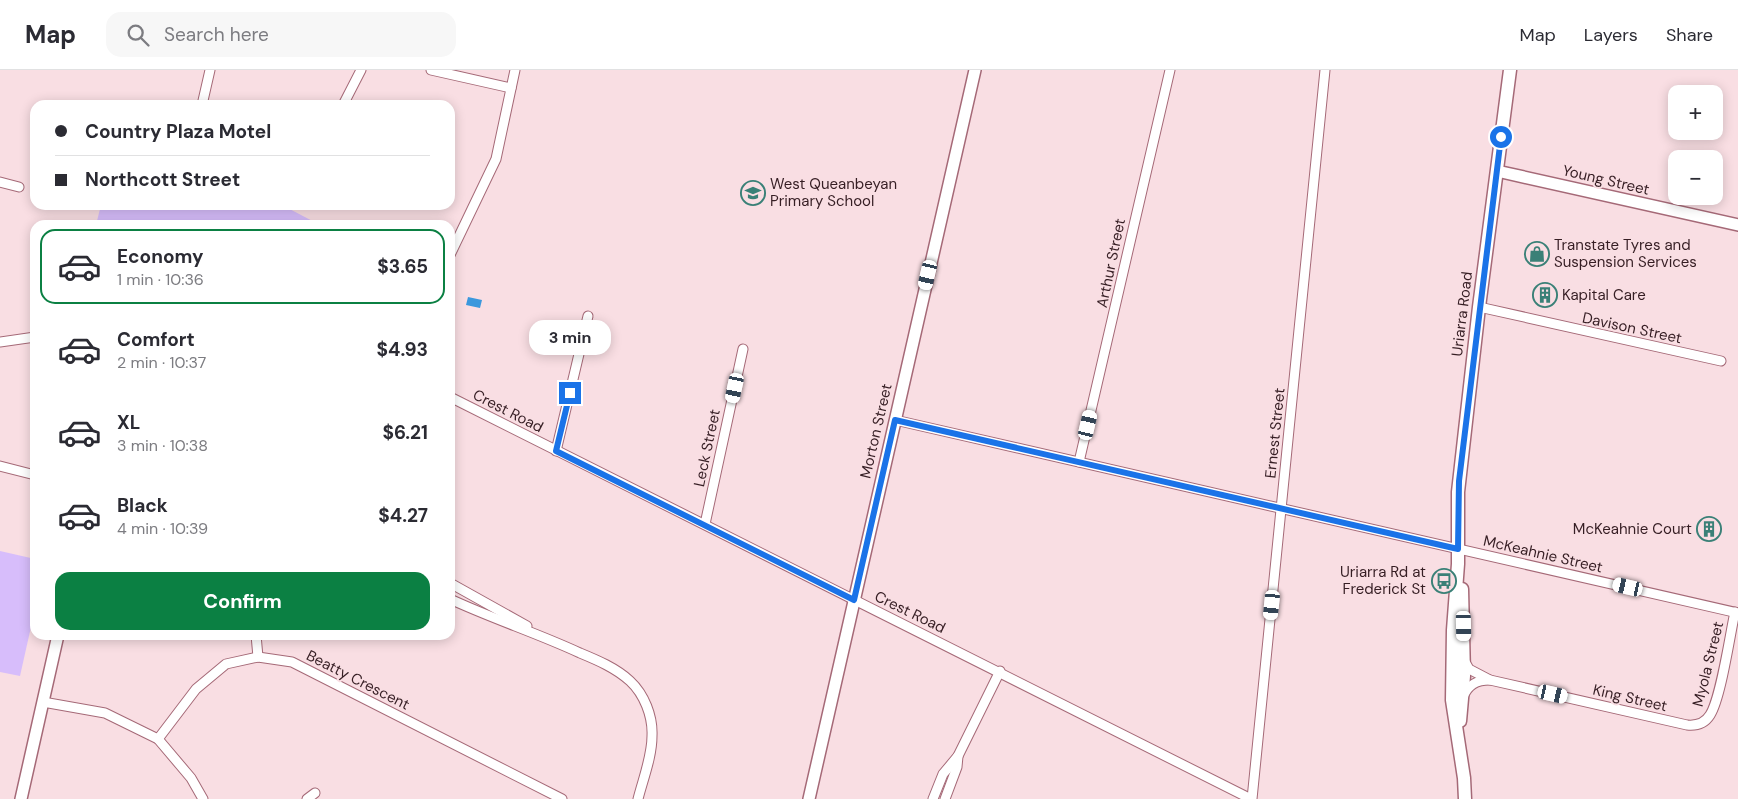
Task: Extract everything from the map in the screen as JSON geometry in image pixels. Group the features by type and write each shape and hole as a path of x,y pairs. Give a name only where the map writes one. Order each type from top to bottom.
{"main road":[{"name":"Uriarra Road","path":"1465,799 1464,778 1453,708 1452,684 1458,564 1459,481 1479,307 1510,70"},
{"name":"Uriarra Road","path":"1458,564 1463,598 1464,659 1459,741"},
{"name":"Uriarra Road","path":"1464,778 1470,799"}],"street":[{"path":"203,100 210,70"},
{"path":"346,100 361,70"},
{"path":"431,70 511,88"},
{"path":"455,244 496,158 515,70"},
{"name":"Morton Street","path":"809,799 974,70"},
{"name":"Arthur Street","path":"1079,462 1170,70"},
{"name":"Ernest Street","path":"1252,799 1325,70"},
{"name":"Young Street","path":"1497,170 1738,225"},
{"path":"0,182 19,187"},
{"name":"Davison Street","path":"1479,307 1721,361"},
{"path":"556,451 588,316"},
{"path":"0,342 30,338"},
{"name":"Leck Street","path":"705,524 743,349"},
{"name":"Crest Road","path":"455,400 854,600 1000,671 1252,799"},
{"name":"McKeahnie Street","path":"895,420 1736,612"},
{"path":"0,466 30,475"},
{"path":"455,586 540,634 602,663 629,680 641,694 651,722 652,736 638,799"},
{"path":"455,601 487,616 540,634"},
{"name":"Myola Street","path":"1705,721 1715,705 1736,612"},
{"path":"20,799 57,640"},
{"path":"256,640 258,657"},
{"name":"Beatty Crescent","path":"158,739 196,689 226,664 258,657 292,662 562,799"},
{"name":"King Street","path":"1464,659 1468,669 1490,680 1687,725 1698,725 1705,721"},
{"path":"933,799 945,769 958,756 1000,671"},
{"path":"1462,698 1474,683 1490,680"},
{"path":"43,702 105,713 158,739 191,778 203,799"},
{"path":"945,799 957,767 958,756"}],"shaded area":[{"path":"100,210 292,210 310,220 97,220"},
{"path":"0,551 30,558 30,631 20,676 0,672"}],"water":[{"path":"468,297 482,300 480,308 466,305"}],"place":[{"name":"West Queanbeyan Primary School","path":"753,193"},
{"name":"Transtate Tyres and Suspension Services","path":"1537,254"},
{"name":"Kapital Care","path":"1545,295"},
{"name":"McKeahnie Court","path":"1709,529"},
{"name":"Uriarra Rd at Frederick St","path":"1444,581"}],"route":[{"path":"570,393 556,451 854,600 895,420 1458,549 1459,481 1501,137"}]}
